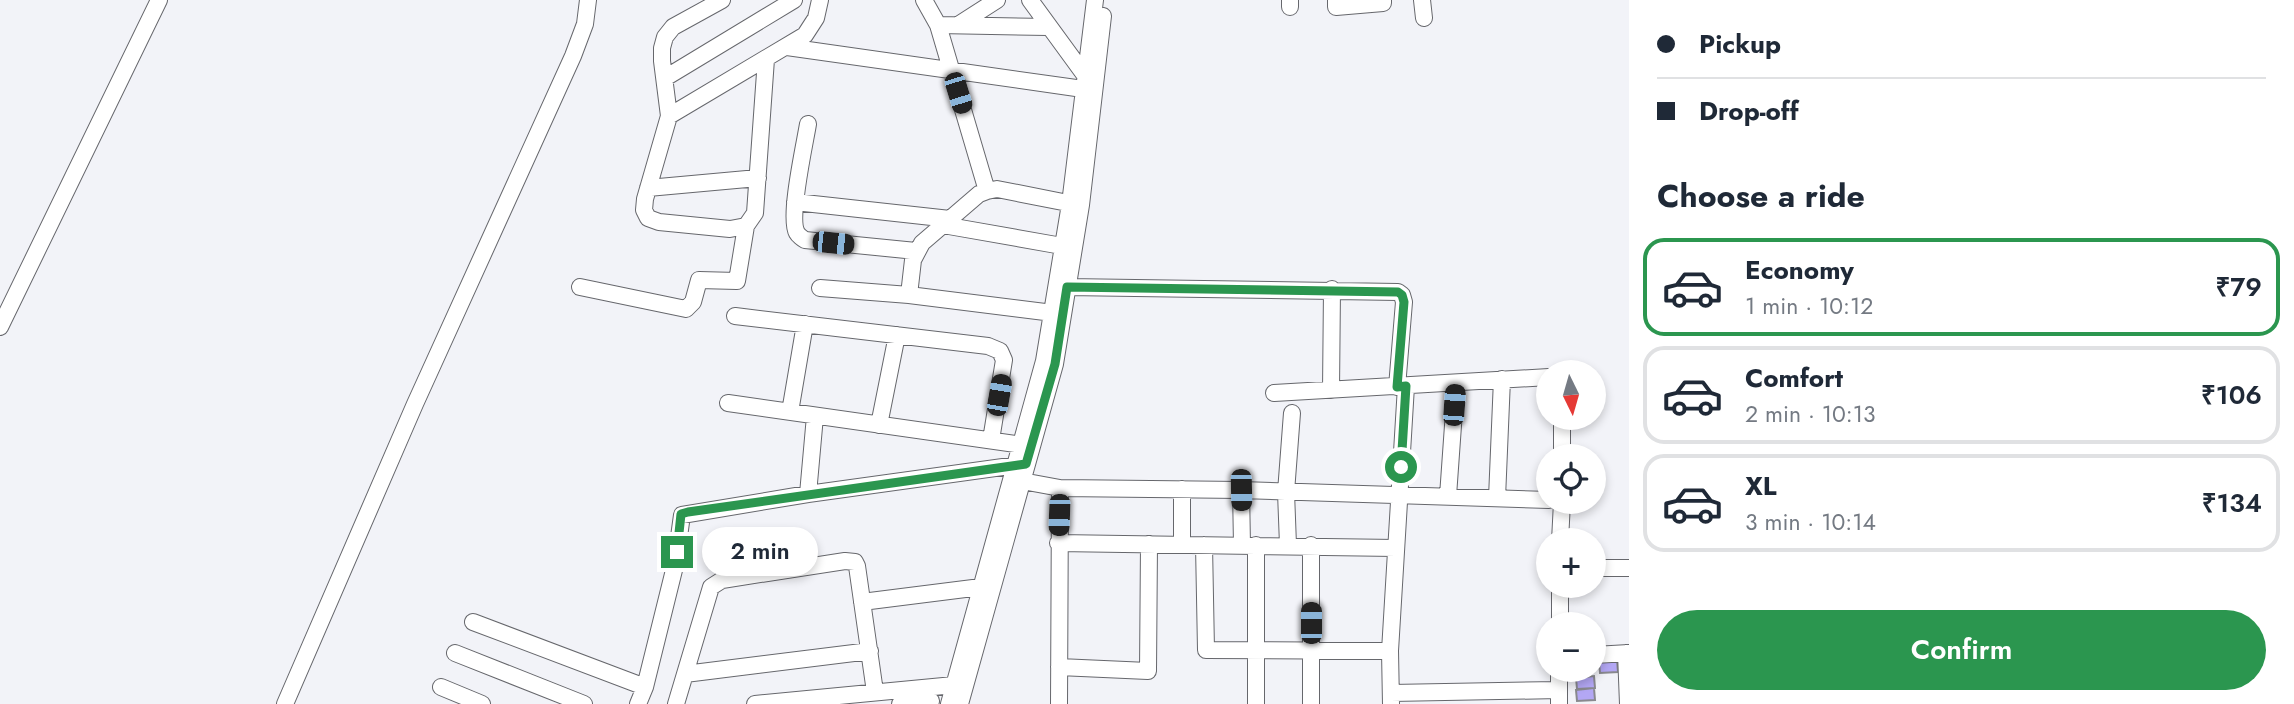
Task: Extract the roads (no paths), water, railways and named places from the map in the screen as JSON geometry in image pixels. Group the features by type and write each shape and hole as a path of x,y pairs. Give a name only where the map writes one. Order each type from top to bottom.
{"street":[{"path":"0,327 159,0"},
{"path":"285,704 415,404 573,55 585,24 588,0"},
{"path":"722,0 673,27 665,37 662,48 668,116 644,210 648,218 659,222 730,229 746,226"},
{"path":"665,78 794,0"},
{"path":"668,116 805,36 813,26 820,0"},
{"path":"924,0 938,25 987,191"},
{"path":"957,26 997,0"},
{"path":"1030,0 1084,82"},
{"path":"949,704 981,587 1026,445 1044,361 1067,287 1084,82 1095,0"},
{"path":"1058,313 1062,246 1075,204 1105,0"},
{"path":"1336,0 1336,7 1382,4 1382,0"},
{"path":"1422,0 1424,18"},
{"path":"938,25 1048,27"},
{"path":"787,47 951,69 1084,82"},
{"path":"580,287 686,309 693,302 699,280 737,281 746,226 755,213 766,60"},
{"path":"808,124 795,202 794,225 797,234 805,240 916,251"},
{"path":"648,188 758,178"},
{"path":"909,295 916,251 979,194 998,189 1075,204"},
{"path":"795,202 947,222 1062,246"},
{"path":"1067,287 1332,289 1391,291 1402,295 1402,387 1390,651 1391,699 1559,697"},
{"path":"820,288 909,295 1058,313"},
{"path":"1331,390 1332,289"},
{"path":"735,316 988,346 1000,351 1004,360 991,440"},
{"path":"790,412 805,324"},
{"path":"879,425 897,335"},
{"path":"1274,393 1536,378"},
{"path":"1497,498 1502,379"},
{"path":"1448,496 1456,383"},
{"path":"727,403 1026,445"},
{"path":"1287,545 1286,492 1292,413"},
{"path":"808,494 815,416"},
{"path":"638,704 645,687 674,566 681,514 1020,465"},
{"path":"960,704 1022,481 1020,465"},
{"path":"1022,481 1060,488 1241,490 1536,500"},
{"path":"1059,704 1060,488"},
{"path":"1182,489 1182,544"},
{"path":"1241,490 1249,545 1257,650 1256,704"},
{"path":"1058,543 1396,548"},
{"path":"1059,667 1147,671 1149,544"},
{"path":"1204,545 1206,650 1390,651"},
{"path":"1311,545 1311,704"},
{"path":"676,704 711,587 722,579 851,561 857,566 875,692"},
{"path":"1606,568 1629,568"},
{"path":"863,601 981,587"},
{"path":"473,622 645,687"},
{"path":"685,674 870,651"},
{"path":"455,653 583,704"},
{"path":"1606,654 1627,653 1628,704"},
{"path":"755,704 954,685"},
{"path":"442,687 482,704"},
{"path":"900,704 931,701 930,704"}]}
